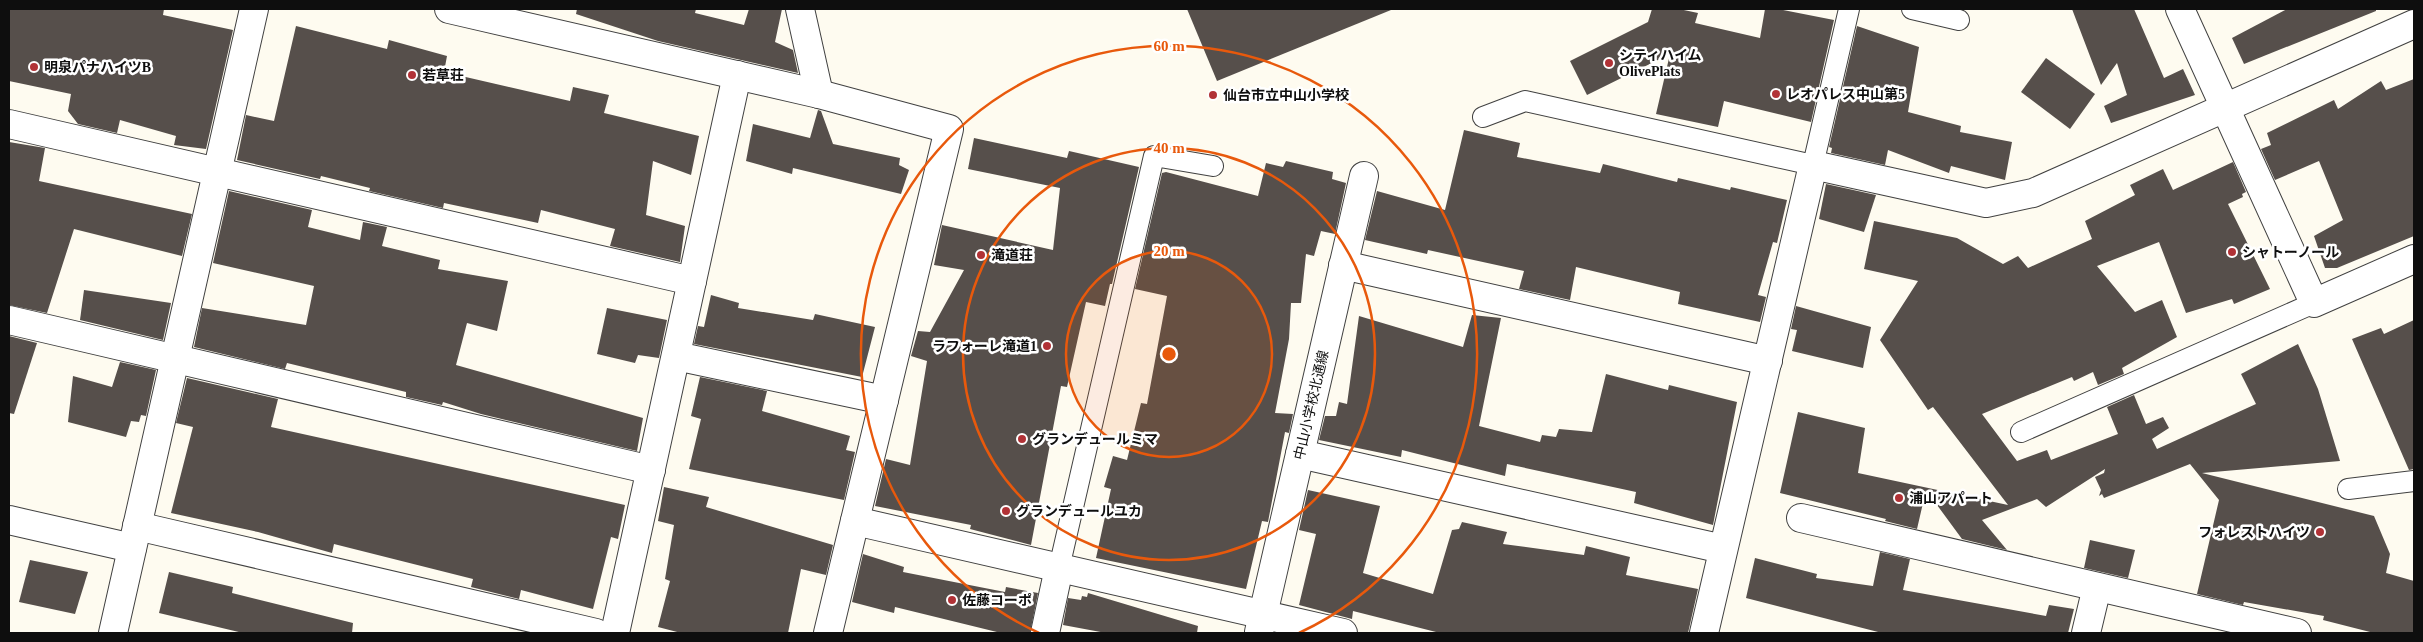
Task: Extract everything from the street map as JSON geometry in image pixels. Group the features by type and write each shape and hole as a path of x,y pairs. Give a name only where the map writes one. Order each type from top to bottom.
{"street":[{"path":"113,633 254,9"},
{"path":"449,9 820,94 950,129 828,633"},
{"path":"800,9 820,94"},
{"path":"2180,9 2314,303 2414,259"},
{"path":"1704,633 1813,165 1986,203 2033,192 2414,24"},
{"path":"615,633 737,75"},
{"path":"9,124 692,281"},
{"name":"中山小学校北通線","path":"1261,624 1364,176"},
{"path":"1343,265 1768,361"},
{"path":"9,320 651,470"},
{"path":"676,356 884,400"},
{"path":"1300,454 1723,549"},
{"path":"1800,518 2297,633"},
{"path":"9,520 134,537 596,633"},
{"path":"855,521 1059,568 1261,624 1343,633"},
{"path":"1045,633 1059,568"},
{"path":"2086,633 2096,587"}],"lane":[{"path":"1483,117 1524,100 1813,165 1849,9"},
{"path":"1912,9 1959,20"},
{"path":"1059,568 1154,156 1213,166"},
{"path":"2021,432 2314,303"},
{"path":"2348,489 2414,481"}],"building":[{"path":"9,9 164,9 163,15 233,30 206,149 174,145 176,136 120,120 117,133 78,124 68,111 71,94 9,81"},
{"path":"577,9 696,9 695,13 744,25 749,9 782,9 775,42 793,50 798,73 658,41 576,14"},
{"path":"1187,9 1391,9 1391,10 1217,81"},
{"path":"1652,9 1679,9 1698,13 1695,23 1760,38 1765,9 1778,9 1834,20 1811,122 1724,101 1718,127 1656,114 1670,54 1587,95 1570,61 1648,22"},
{"path":"2072,9 2134,9 2164,78 2183,69 2195,95 2111,123 2104,106 2127,95 2117,63 2101,85"},
{"path":"2287,9 2376,9 2376,11 2244,64 2232,38"},
{"path":"296,26 387,49 389,40 447,56 444,72 570,101 573,87 609,95 604,113 699,136 691,175 653,161 646,215 685,226 680,262 610,246 615,229 541,210 538,223 444,203 443,208 369,191 370,188 321,176 320,179 237,160 246,115 274,121"},
{"path":"1857,26 1919,47 1908,112 1961,126 1960,132 2012,142 2005,180 1951,166 1949,173 1888,150 1885,165 1831,153 1832,148 1829,147"},
{"path":"2046,58 2095,94 2070,129 2021,92"},
{"path":"2414,79 2414,236 2337,268 2325,268 2314,236 2343,220 2319,161 2275,180 2261,149 2271,145 2267,133 2334,100 2338,109 2381,81 2386,90"},
{"path":"818,110 821,111 833,144 900,158 899,165 909,170 901,194 793,168 792,174 746,161 753,124 810,138"},
{"path":"1464,130 1520,143 1517,157 1600,173 1603,164 1677,182 1678,178 1730,190 1731,187 1787,200 1777,243 1773,242 1758,295 1766,297 1760,322 1678,304 1680,292 1576,267 1570,300 1519,289 1524,271 1428,250 1427,254 1365,240 1377,191 1445,210"},
{"path":"974,138 1067,158 1069,151 1139,167 1112,284 1110,284 1105,306 1086,302 1067,387 1061,386 1031,545 970,529 971,525 875,506 886,459 910,465 927,361 911,356 918,331 930,332 964,270 934,265 942,225 1053,250 1060,188 968,169"},
{"path":"9,142 45,148 39,181 192,214 182,256 74,229 47,313 9,305"},
{"path":"1286,161 1333,172 1332,179 1346,183 1335,234 1321,231 1314,256 1306,254 1301,303 1291,303 1289,339 1275,413 1293,414 1289,433 1285,432 1268,522 1262,521 1246,589 1096,558 1111,489 1104,487 1113,456 1127,460 1141,403 1147,404 1167,296 1135,289 1162,173 1166,172 1258,196 1266,163 1283,167"},
{"path":"2233,162 2246,192 2242,194 2243,197 2228,204 2270,289 2234,304 2232,299 2186,313 2159,242 2097,266 2135,312 2162,300 2177,337 2122,368 2124,374 2098,385 2093,372 2074,381 2072,377 1982,414 2017,461 2047,450 2051,460 2118,434 2107,407 2134,395 2146,424 2163,417 2169,428 2152,439 2157,449 2256,404 2241,374 2298,344 2318,389 2340,461 2202,473 2374,516 2390,554 2386,573 2414,581 2414,633 2374,633 2323,620 2324,616 2244,602 2243,605 2197,594 2219,500 2190,464 2104,498 2102,494 2099,496 2101,490 2095,477 2104,473 2105,469 2046,507 2037,499 1982,520 2007,550 1962,539 1926,490 1917,529 1885,521 1886,519 1780,493 1798,412 1865,428 1858,473 2008,505 1933,407 1928,410 1880,340 1918,281 1864,269 1874,221 1957,238 2003,264 2018,256 2028,268 2092,239 2085,221 2135,195 2130,185 2163,169 2173,190"},
{"path":"1826,184 1876,195 1864,232 1819,219"},
{"path":"229,191 312,210 308,227 360,240 363,222 387,227 382,246 440,260 438,269 508,281 497,331 467,323 456,365 643,418 637,451 481,414 443,402 442,405 406,397 406,392 287,363 285,369 194,347 202,308 306,325 314,286 213,263"},
{"path":"84,290 171,303 163,340 80,320"},
{"path":"711,295 739,303 738,308 813,320 815,314 875,327 862,377 694,344 698,326 704,327"},
{"path":"1796,306 1871,327 1863,368 1792,351 1797,330 1791,329"},
{"path":"607,308 667,320 659,358 638,355 635,363 597,354"},
{"path":"1472,315 1501,318 1479,426 1540,442 1542,435 1556,437 1559,429 1592,432 1606,374 1668,390 1669,385 1737,402 1713,525 1634,503 1636,492 1507,464 1505,476 1402,450 1401,457 1319,440 1325,416 1336,416 1339,402 1347,404 1359,316 1463,347"},
{"path":"2414,320 2414,469 2409,470 2352,339 2381,328 2384,334"},
{"path":"9,336 37,343 14,414 9,413"},
{"path":"120,362 156,370 146,416 141,415 139,422 131,421 126,437 68,422 73,376 112,387"},
{"path":"700,377 767,391 762,411 850,436 846,450 855,452 844,500 689,469 701,419 691,416"},
{"path":"187,378 278,399 271,427 625,505 618,539 611,537 593,609 521,590 519,599 471,587 473,579 334,544 332,553 258,532 171,513 193,427 176,423"},
{"path":"664,487 709,497 706,507 833,545 826,575 801,569 788,633 681,633 658,627 670,581 665,579 674,525 658,521"},
{"path":"1308,490 1380,506 1363,573 1433,594 1452,530 1459,529 1462,522 1507,532 1503,544 1584,555 1586,546 1630,557 1626,575 1698,589 1688,633 1440,633 1353,611 1352,619 1299,605 1316,534 1299,530"},
{"path":"2090,540 2135,550 2128,578 2084,568"},
{"path":"1880,552 1910,559 1903,590 2046,616 2049,605 2074,609 2068,633 1882,633 1746,598 1755,558 1817,574 1816,578 1873,586"},
{"path":"863,554 904,567 903,572 1005,592 1006,587 1038,593 1030,633 1001,633 895,607 894,613 852,602"},
{"path":"30,560 88,572 75,614 19,602"},
{"path":"169,572 233,587 232,593 353,623 352,633 243,633 159,613"},
{"path":"1088,593 1198,626 1197,633 1106,633 1063,625 1068,598 1081,600 1082,596 1087,597"}],"place":[{"name":"シティハイム OlivePlats","path":"1609,63"},
{"name":"明泉パナハイツB","path":"34,67"},
{"name":"若草荘","path":"412,75"},
{"name":"レオパレス中山第5","path":"1776,94"},
{"name":"仙台市立中山小学校","path":"1213,95"},
{"name":"シャトーノール","path":"2232,252"},
{"name":"滝道荘","path":"981,255"},
{"name":"ラフォーレ滝道1","path":"1047,346"},
{"name":"グランデュールミマ","path":"1022,439"},
{"name":"浦山アパート","path":"1899,498"},
{"name":"グランデュールユカ","path":"1006,511"},
{"name":"フォレストハイツ","path":"2320,532"},
{"name":"佐藤コーポ","path":"952,600"}]}
